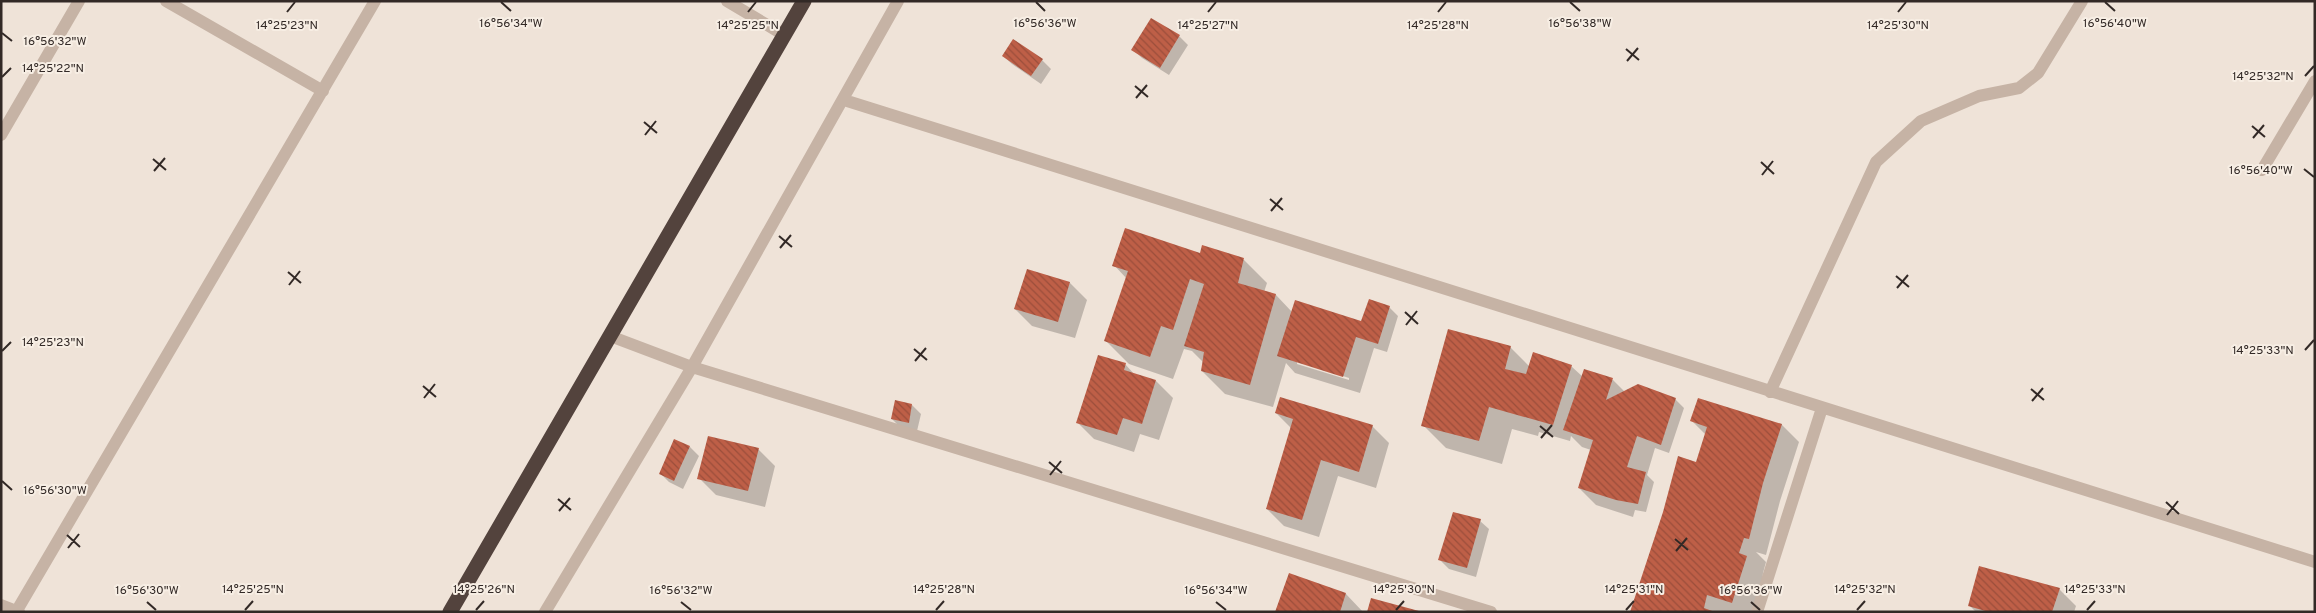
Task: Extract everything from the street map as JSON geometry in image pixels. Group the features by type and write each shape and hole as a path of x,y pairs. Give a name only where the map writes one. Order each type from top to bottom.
{"highway":[{"path":"450,612 804,1"}],"street":[{"path":"1,135 78,1"},
{"path":"166,1 323,91"},
{"path":"1,605 17,611 375,1"},
{"path":"727,1 784,35"},
{"path":"545,612 692,367 844,100 898,1"},
{"path":"1770,392 1876,162 1921,120 1979,96 2019,88 2038,73 2082,1"},
{"path":"2262,170 2315,81"},
{"path":"844,100 2315,562"},
{"path":"610,336 692,367 1491,612"},
{"path":"1757,612 1822,408"}],"building":[{"path":"1151,18 1180,35 1160,68 1131,50"},
{"path":"1013,39 1043,59 1031,76 1002,56"},
{"path":"1125,228 1200,253 1202,245 1244,258 1238,283 1276,294 1250,385 1201,371 1204,352 1184,346 1204,284 1190,279 1173,330 1161,326 1150,357 1104,341 1128,271 1112,266"},
{"path":"1027,269 1070,282 1058,322 1014,309"},
{"path":"1369,299 1390,306 1378,344 1356,337 1343,377 1277,356 1295,300 1361,321"},
{"path":"1448,329 1511,346 1505,369 1526,374 1533,352 1572,365 1553,425 1489,407 1479,441 1421,426"},
{"path":"1098,355 1126,363 1124,370 1156,380 1142,424 1123,418 1117,435 1076,423"},
{"path":"1584,369 1613,378 1606,400 1638,384 1676,398 1661,445 1637,436 1627,467 1646,472 1638,504 1616,500 1578,488 1593,440 1563,430"},
{"path":"1280,397 1373,425 1359,472 1321,460 1302,520 1266,509 1293,419 1275,413"},
{"path":"1698,398 1782,424 1763,483 1749,539 1744,538 1739,553 1747,556 1732,603 1707,595 1704,608 1715,612 1630,612 1663,512 1678,456 1696,462 1707,427 1690,421"},
{"path":"895,400 912,404 909,423 891,419"},
{"path":"708,436 759,448 748,491 697,479"},
{"path":"674,439 690,446 674,481 659,474"},
{"path":"1453,512 1481,519 1467,568 1438,560"},
{"path":"1979,566 2060,588 2052,612 1989,612 1968,606"},
{"path":"1289,573 1346,593 1340,612 1275,612"},
{"path":"1371,598 1419,611 1419,612 1367,612"}]}
